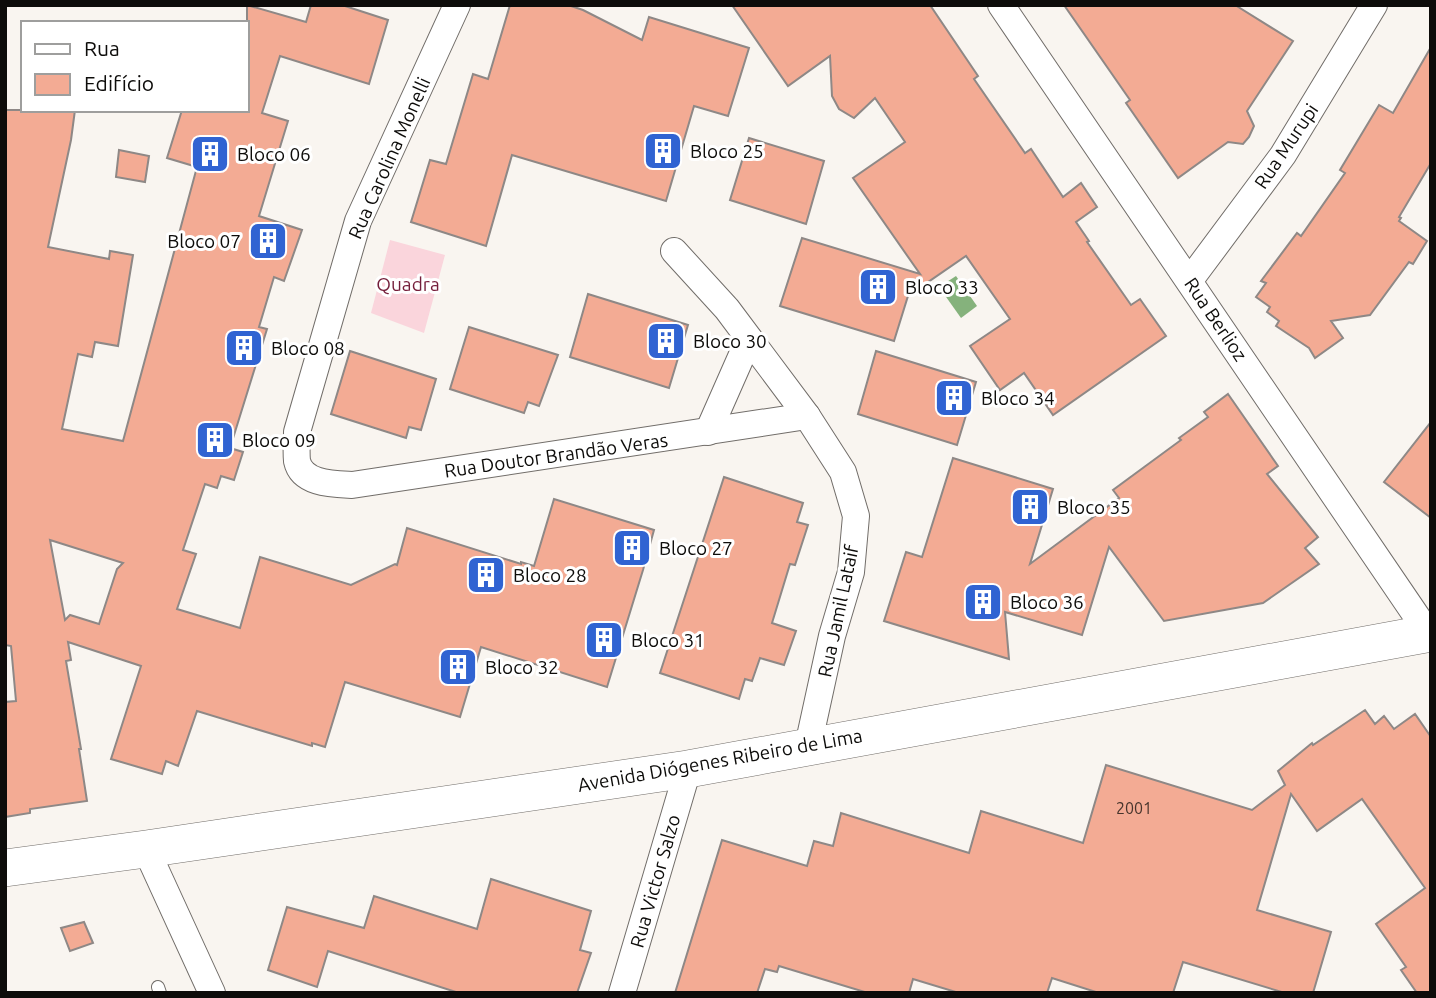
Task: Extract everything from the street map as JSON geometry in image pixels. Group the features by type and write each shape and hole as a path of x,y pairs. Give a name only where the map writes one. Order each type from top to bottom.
{"main road":[{"name":"Avenida Diógenes Ribeiro de Lima","path":"5,868 688,769 1430,633"}],"street":[{"name":"Rua Carolina Monelli","path":"305,475 297,463 297,432 358,221 457,5"},
{"name":"Rua Berlioz","path":"1001,5 1430,633"},
{"name":"Rua Murupi","path":"1190,280 1283,155 1374,5"},
{"name":"Rua Jamil Lataif","path":"674,251 727,309 807,416 843,472 856,516 851,572 832,636 808,746"},
{"path":"708,432 749,339"},
{"name":"Rua Doutor Brandão Veras","path":"305,475 326,484 352,485 807,416"},
{"name":"Rua Victor Salzo","path":"622,993 688,769"},
{"path":"146,849 212,993"}],"green space":[{"name":"Quadra","path":"390,240 445,255 424,333 371,313"}],"shaded area":[{"path":"956,276 977,306 961,318 939,287"}],"building":[{"path":"247,5 306,22 311,5 342,5 388,20 369,84 280,56 262,113 288,121 259,216 302,230 284,281 274,277 259,327 267,329 230,448 243,452 234,480 221,476 217,488 205,484 183,550 196,554 177,609 240,628 260,557 351,585 397,565 407,528 534,566 554,499 654,530 607,687 481,647 460,717 345,682 325,747 312,743 312,746 197,711 178,766 166,761 162,774 111,759 141,666 68,642 71,660 66,661 87,801 30,809 30,813 5,817 5,702 16,701 11,646 5,645 5,110 75,112 48,247 109,259 110,251 133,255 118,346 95,342 92,357 78,354 62,429 123,441 197,167 167,158 181,112 248,112","holes":["50,540 123,563 117,569 99,624 70,615 65,620"]},
{"path":"510,5 568,5 642,40 649,17 749,48 728,116 694,106 666,201 512,155 486,246 411,222 430,160 446,164 473,74 488,79"},
{"path":"732,5 930,5 978,76 974,79 1025,153 1031,149 1063,197 1081,183 1097,207 1076,222 1089,241 1087,242 1131,305 1140,299 1166,336 1053,415 1024,373 1000,390 970,346 1010,319 966,256 908,296 894,341 780,306 802,238 920,274 853,178 905,142 875,98 854,118 839,109 832,96 830,56 788,86"},
{"path":"1064,5 1235,5 1293,41 1247,111 1254,126 1249,137 1243,144 1228,142 1178,178 1126,103 1130,100"},
{"path":"1431,47 1431,163 1399,217 1399,221 1427,241 1413,264 1409,262 1370,315 1331,321 1343,338 1315,358 1309,348 1276,326 1279,321 1267,312 1270,307 1256,297 1266,283 1261,281 1297,233 1301,236 1345,173 1340,170 1379,105 1393,113"},
{"path":"749,138 824,161 806,224 730,200"},
{"path":"119,150 149,156 145,182 116,177"},
{"name":"Bloco 30","path":"588,294 688,325 669,388 570,357"},
{"path":"469,327 558,355 539,406 528,402 524,413 450,389"},
{"path":"350,351 436,379 421,430 409,427 406,438 331,414"},
{"name":"Bloco 34","path":"876,351 976,382 957,445 858,414"},
{"path":"1228,394 1278,466 1267,474 1318,537 1305,548 1319,564 1263,603 1164,621 1109,547 1082,635 1005,612 1009,659 884,621 906,552 922,557 953,458 1053,489 1030,564 1119,498 1113,490 1181,440 1179,438 1208,417 1204,412"},
{"path":"1431,422 1431,518 1384,482"},
{"path":"724,477 803,503 797,522 808,525 795,565 790,564 772,623 796,631 784,665 760,658 752,681 745,679 739,699 660,673"},
{"path":"1365,710 1375,724 1384,716 1394,729 1415,714 1431,737 1431,993 1417,993 1401,970 1406,967 1376,924 1425,888 1362,799 1317,831 1291,794 1257,910 1331,932 1313,993 1285,993 1183,962 1173,993 1099,993 1052,978 1047,993 959,993 913,979 909,993 868,993 779,966 777,972 765,969 757,993 675,993 722,840 807,866 814,841 833,846 841,813 969,853 981,811 1083,843 1106,765 1252,810 1285,785 1278,771 1312,743 1313,745"},
{"path":"491,879 591,911 580,950 591,953 577,993 459,993 328,951 317,987 268,970 287,907 364,928 374,896 477,929"},
{"path":"84,922 93,943 70,951 61,928"}],"place":[{"name":"Bloco 25","path":"663,151"},
{"name":"Bloco 06","path":"210,154"},
{"name":"Bloco 07","path":"268,241"},
{"name":"Bloco 33","path":"878,287"},
{"name":"Bloco 30","path":"666,341"},
{"name":"Bloco 08","path":"244,348"},
{"name":"Bloco 34","path":"954,398"},
{"name":"Bloco 09","path":"215,440"},
{"name":"Bloco 35","path":"1030,507"},
{"name":"Bloco 27","path":"632,548"},
{"name":"Bloco 28","path":"486,575"},
{"name":"Bloco 36","path":"983,602"},
{"name":"Bloco 31","path":"604,640"},
{"name":"Bloco 32","path":"458,667"}]}
